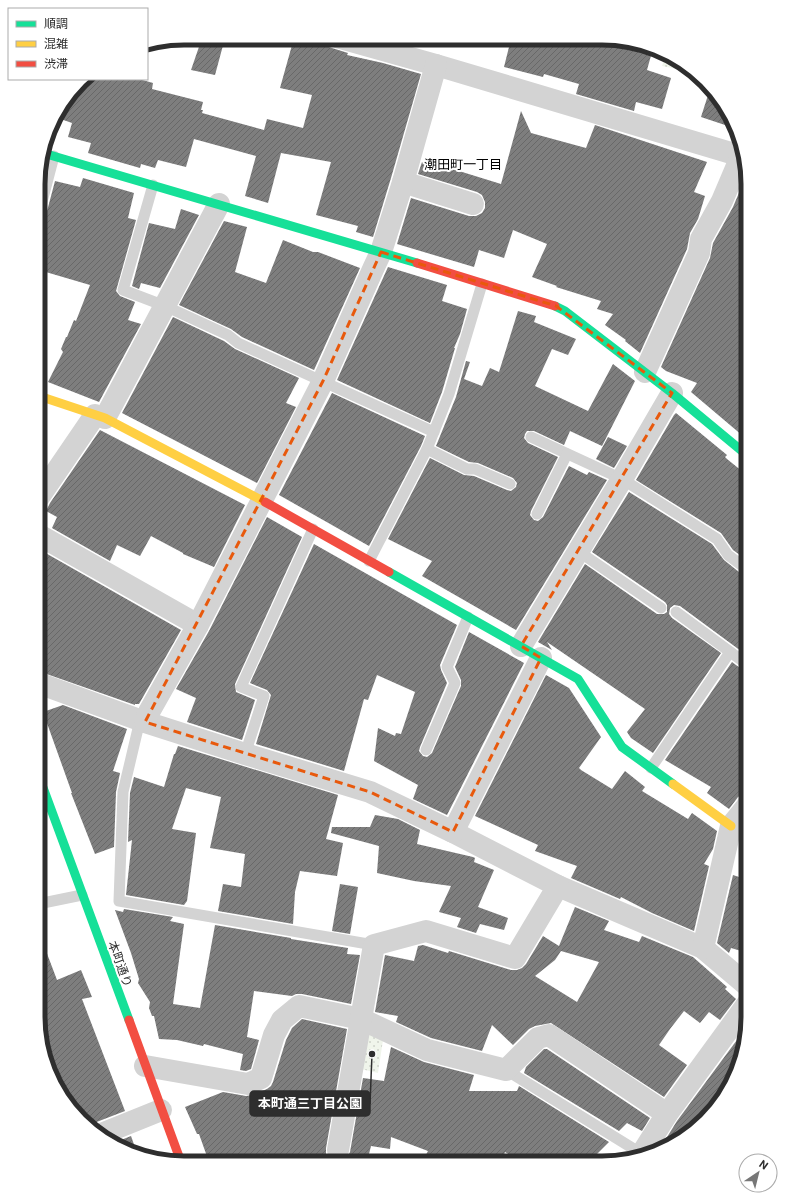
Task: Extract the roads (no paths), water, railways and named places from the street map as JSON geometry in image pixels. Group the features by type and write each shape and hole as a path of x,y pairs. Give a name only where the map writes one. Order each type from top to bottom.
{"street":[{"path":"365,45 737,155"},
{"path":"143,721 198,625 323,381 381,252 436,65"},
{"path":"49,155 381,252 556,306 565,311 672,393 741,450"},
{"path":"645,372 699,253 701,239 722,201 739,162"},
{"path":"402,182 473,204"},
{"path":"45,489 100,416 165,306 219,204"},
{"path":"521,646 672,393"},
{"path":"45,398 100,416 262,500 578,679 622,747 731,826"},
{"path":"45,538 198,625"},
{"path":"453,832 541,658"},
{"path":"45,686 143,721 370,792 453,832 558,886 703,948 741,980"},
{"name":"本町通り","path":"45,793 179,1156"},
{"path":"703,948 731,826 741,814"},
{"path":"337,1156 374,945 426,931 514,958 558,886"},
{"path":"145,1066 248,1084 261,1078 274,1035 282,1020 299,1006 361,1019 427,1050 506,1070 538,1038 549,1035 667,1114"},
{"path":"644,1150 667,1114 741,1013"},
{"path":"107,1132 161,1110"}],"lane":[{"path":"45,190 54,156"},
{"path":"153,185 124,290 165,306 228,335 238,343 434,432"},
{"path":"369,561 427,449 434,432 449,394 482,284"},
{"path":"531,437 622,478 717,539 728,554 741,564"},
{"path":"427,449 467,469 475,469 510,484"},
{"path":"537,514 568,454"},
{"path":"245,754 264,696 241,687 313,529"},
{"path":"578,551 661,608"},
{"path":"676,612 741,660"},
{"path":"426,750 455,682 447,667 468,617"},
{"path":"651,768 730,652"},
{"path":"143,721 123,792 119,901 374,945"},
{"path":"45,902 82,894"},
{"path":"506,1070 637,1151"}],"place":[{"name":"本町通三丁目公園","path":"372,1054"}],"district":[{"name":"潮田町一丁目","path":"463,164"}]}
